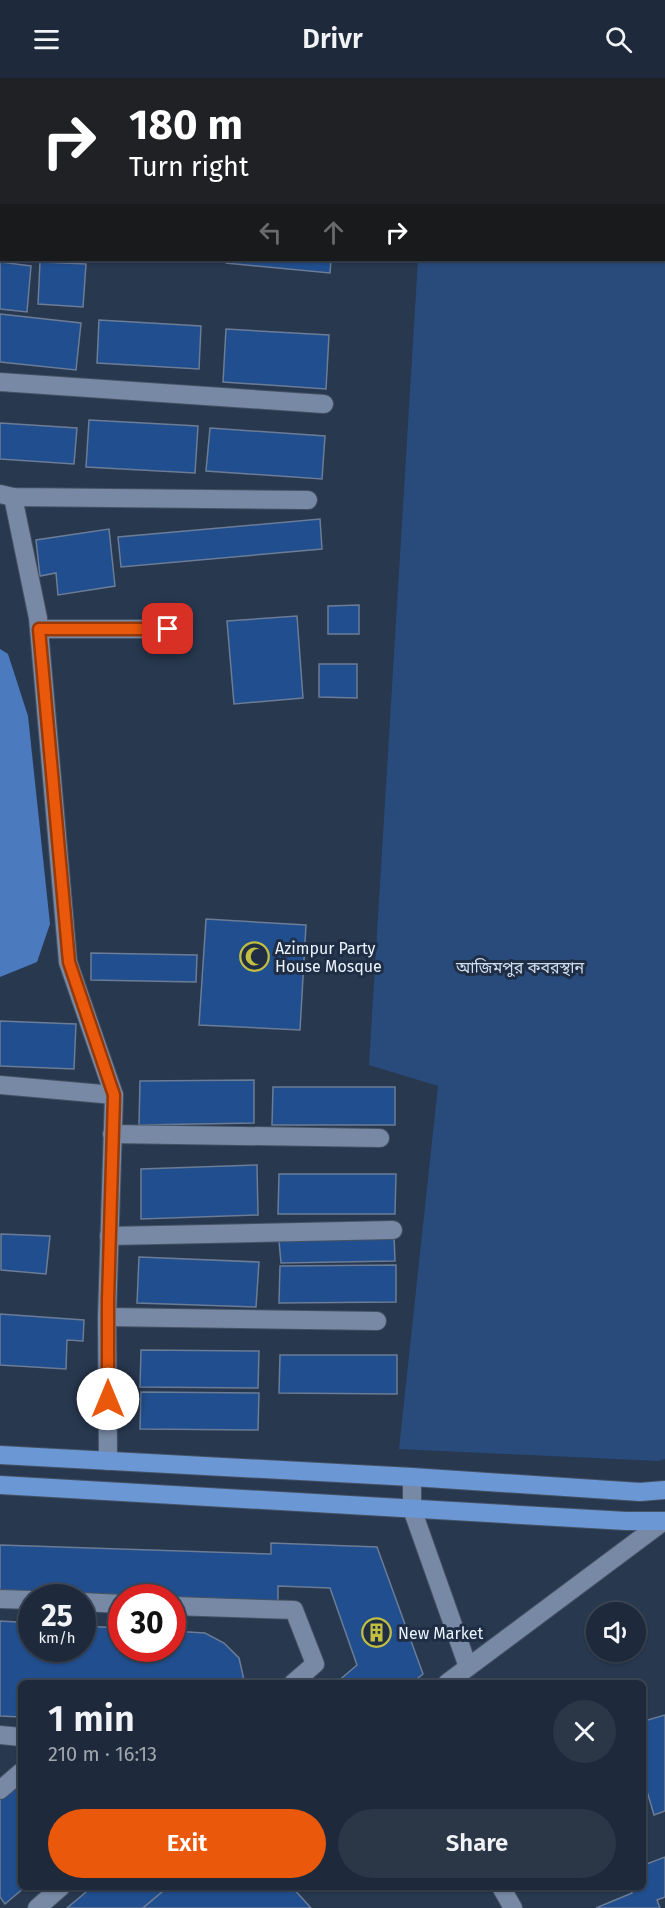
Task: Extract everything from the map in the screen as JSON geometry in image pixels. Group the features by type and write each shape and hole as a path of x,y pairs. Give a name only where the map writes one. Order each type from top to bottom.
{"main road":[{"path":"0,1455 412,1477 640,1492 665,1490"},
{"path":"0,1485 626,1521 665,1521"}],"street":[{"path":"0,382 324,404"},
{"path":"108,1461 107,1317 114,1095 69,962 39,629 7,496 308,500"},
{"path":"39,629 168,629"},
{"path":"0,1085 114,1095"},
{"path":"112,1134 380,1138"},
{"path":"109,1236 393,1230"},
{"path":"107,1317 377,1321"},
{"path":"412,1477 412,1509 468,1667"},
{"path":"451,1680 665,1521"},
{"path":"0,1599 18,1600"},
{"path":"186,1606 294,1610 315,1664 296,1680"},
{"path":"0,1735 18,1737"},
{"path":"0,1790 18,1775"},
{"path":"37,1908 58,1890"},
{"path":"503,1890 513,1908"}],"green space":[{"name":"আজিমপুর কবরস্থান","path":"418,261 665,261 665,1459 658,1461 399,1449 438,1086 369,1065"}],"shaded area":[{"path":"0,649 8,654 28,716 50,924 37,962 0,977"}],"building":[{"path":"226,261 331,261 330,273 226,263"},
{"path":"0,262 31,266 27,312 0,309"},
{"path":"40,262 86,264 83,307 38,304"},
{"path":"0,314 81,323 76,370 0,362"},
{"path":"99,320 201,326 199,369 97,363"},
{"path":"226,329 329,335 326,389 223,382"},
{"path":"89,420 198,426 195,473 86,467"},
{"path":"0,423 77,428 74,464 0,459"},
{"path":"210,428 325,436 322,479 206,471"},
{"path":"320,519 322,549 121,567 118,537"},
{"path":"109,529 115,586 58,595 56,573 40,576 36,540"},
{"path":"359,605 359,634 328,634 328,606"},
{"path":"297,616 303,698 234,704 227,621"},
{"path":"319,664 357,664 357,698 319,697"},
{"name":"Azimpur Party House Mosque","path":"206,919 306,925 300,1030 199,1025"},
{"path":"91,953 197,955 196,982 91,980"},
{"path":"0,1021 76,1024 74,1069 0,1066"},
{"path":"254,1080 254,1123 139,1125 140,1081"},
{"path":"273,1087 395,1087 395,1125 272,1125"},
{"path":"257,1165 258,1215 141,1219 141,1169"},
{"path":"279,1174 396,1174 395,1214 278,1214"},
{"path":"1,1234 50,1236 46,1274 1,1270"},
{"path":"394,1235 395,1261 281,1263 279,1241"},
{"path":"139,1257 259,1262 256,1307 137,1303"},
{"path":"396,1265 396,1302 279,1303 280,1266"},
{"path":"0,1314 84,1320 83,1341 67,1340 66,1369 0,1365"},
{"path":"141,1350 259,1351 258,1388 140,1387"},
{"path":"280,1355 397,1355 397,1394 279,1393"},
{"path":"141,1392 259,1393 258,1430 140,1429"},
{"name":"New Market","path":"271,1543 377,1547 423,1674 416,1680 340,1680 357,1665 330,1588 278,1586 278,1601 186,1597 186,1584 108,1584 108,1594 96,1594 96,1584 18,1584 18,1591 0,1590 0,1545 271,1554"},
{"path":"0,1621 18,1622 18,1662 96,1662 96,1627 108,1627 108,1662 186,1662 186,1632 205,1633 224,1643 239,1658 244,1680 18,1680 18,1717 0,1716"},
{"path":"665,1715 665,1811 654,1815 646,1788 646,1720"},
{"path":"18,1779 18,1890 21,1890 5,1904 0,1897 0,1794"},
{"path":"665,1857 665,1897 657,1900 660,1908 596,1908 632,1893 631,1890 646,1890 646,1864"},
{"path":"88,1890 164,1890 143,1908 67,1908"},
{"path":"164,1890 295,1890 311,1908 143,1908"}],"place":[{"name":"Azimpur Party House Mosque","path":"254,957"},
{"name":"New Market","path":"377,1633"}],"route":[{"path":"108,1399 108,1300 114,1095 69,962 39,629 168,629"}]}
